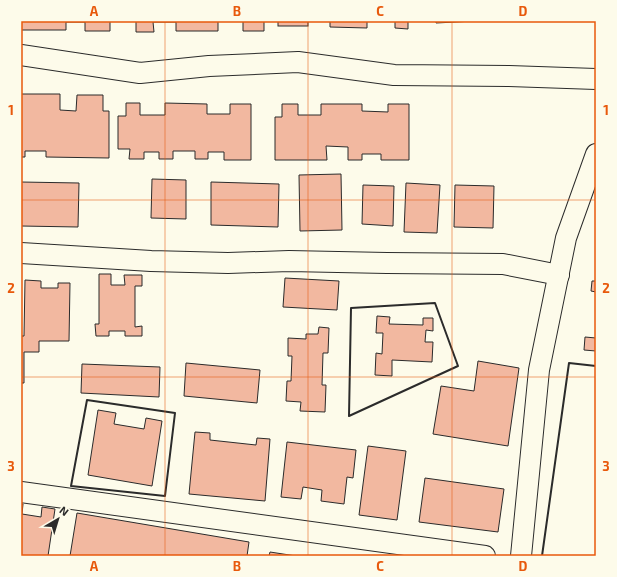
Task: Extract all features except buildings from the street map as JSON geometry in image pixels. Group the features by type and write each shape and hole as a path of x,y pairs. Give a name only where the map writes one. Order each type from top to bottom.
{"street":[{"path":"21,55 140,73 209,66 298,62 394,75 508,76 596,79"},
{"path":"522,556 539,370 566,238 596,154"},
{"path":"21,253 151,261 228,263 289,261 387,264 503,264 559,275"},
{"path":"21,492 485,556"}],"wall":[{"path":"435,303 458,366 349,416 351,308 435,303"},
{"path":"542,556 569,363 596,366"},
{"path":"87,400 175,413 165,496 71,486 87,400"}]}
